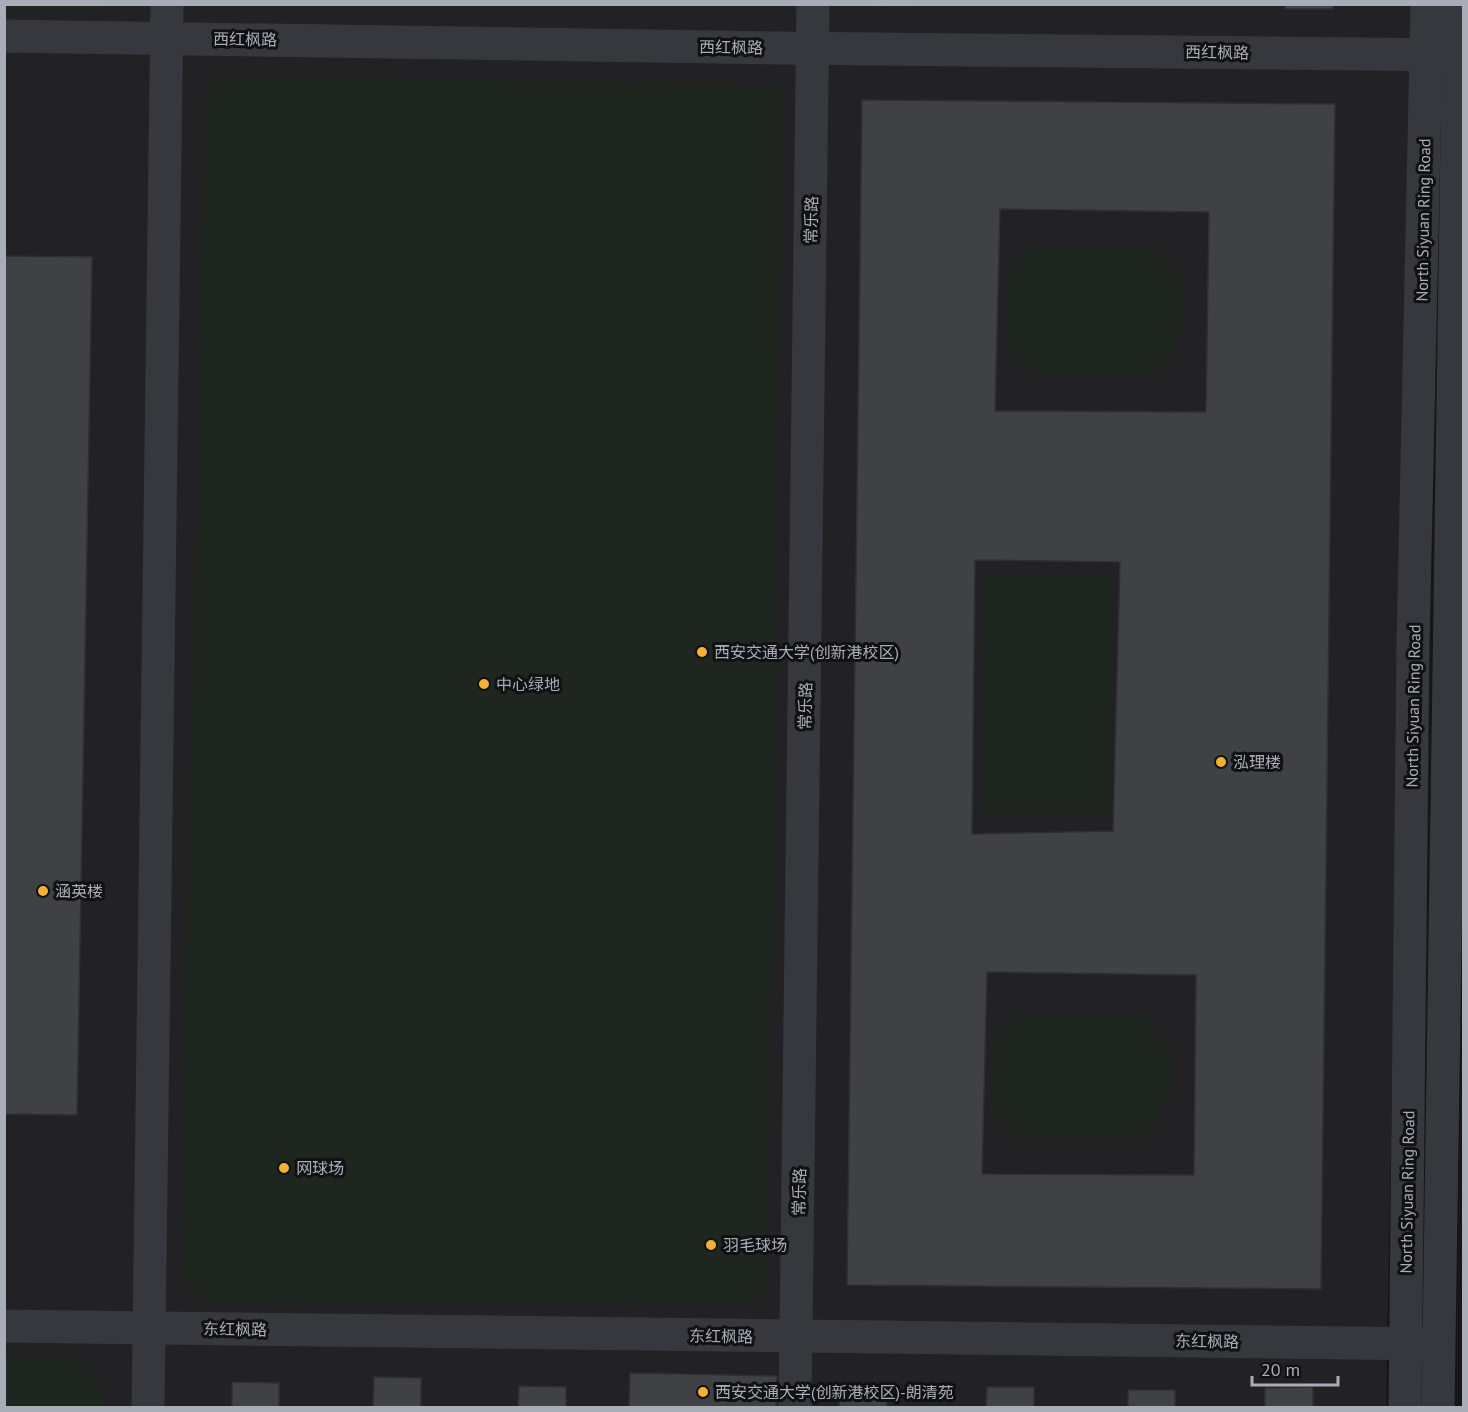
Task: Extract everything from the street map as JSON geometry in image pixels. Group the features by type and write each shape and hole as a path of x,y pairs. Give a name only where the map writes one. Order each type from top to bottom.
{"street":[{"path":"148,1407 167,4"},
{"name":"常乐路","path":"795,1407 813,4"},
{"name":"North Siyuan Ring Road","path":"1427,4 1442,55 1438,1407"},
{"name":"North Siyuan Ring Road","path":"1405,1407 1413,645 1442,55 1459,4"},
{"name":"西红枫路","path":"4,36 1442,55"},
{"name":"东红枫路","path":"4,1326 1438,1344"}],"shaded area":[{"path":"5,4 102,5 93,13 5,12"},
{"name":"西安交通大学(创新港校区)","path":"5,5 1412,5 1386,1407 5,1408"},
{"name":"中心绿地","path":"216,76 782,85 767,1286 754,1301 207,1304 180,1276 206,93"},
{"path":"1034,247 1155,247 1184,284 1184,327 1160,373 1031,373 1007,349 1008,270"},
{"path":"986,575 1112,577 1108,812 981,812"},
{"path":"1021,1013 1142,1013 1171,1050 1171,1093 1147,1139 1016,1137 990,1114 995,1036"},
{"path":"5,1355 78,1357 101,1385 101,1407 5,1407"}],"building":[{"path":"877,4 924,4 924,5 877,6"},
{"path":"1285,4 1333,4 1333,9 1285,9"},
{"name":"泓理楼","path":"862,100 1335,104 1321,1289 847,1285","holes":["1000,209 1209,212 1206,412 995,411","975,560 1120,562 1113,831 972,834","987,972 1196,975 1194,1175 982,1174"]},
{"name":"涵英楼","path":"4,256 92,257 77,1115 4,1114"},
{"name":"西安交通大学(创新港校区)-朗清苑","path":"630,1373 777,1376 776,1408 629,1408"},
{"path":"374,1377 421,1378 421,1408 373,1408"},
{"path":"232,1382 279,1383 279,1408 232,1408"},
{"path":"839,1385 887,1385 887,1408 839,1408"},
{"path":"519,1386 566,1387 566,1408 518,1408"},
{"path":"987,1387 1034,1387 1034,1408 986,1408"},
{"path":"1313,1387 1313,1408 1265,1408 1265,1388"},
{"path":"1128,1390 1175,1390 1175,1408 1128,1408"}],"place":[{"name":"西安交通大学(创新港校区)","path":"702,652"},
{"name":"中心绿地","path":"484,684"},
{"name":"泓理楼","path":"1221,762"},
{"name":"涵英楼","path":"43,891"},
{"name":"网球场","path":"284,1168"},
{"name":"羽毛球场","path":"711,1245"},
{"name":"西安交通大学(创新港校区)-朗清苑","path":"703,1392"}]}
